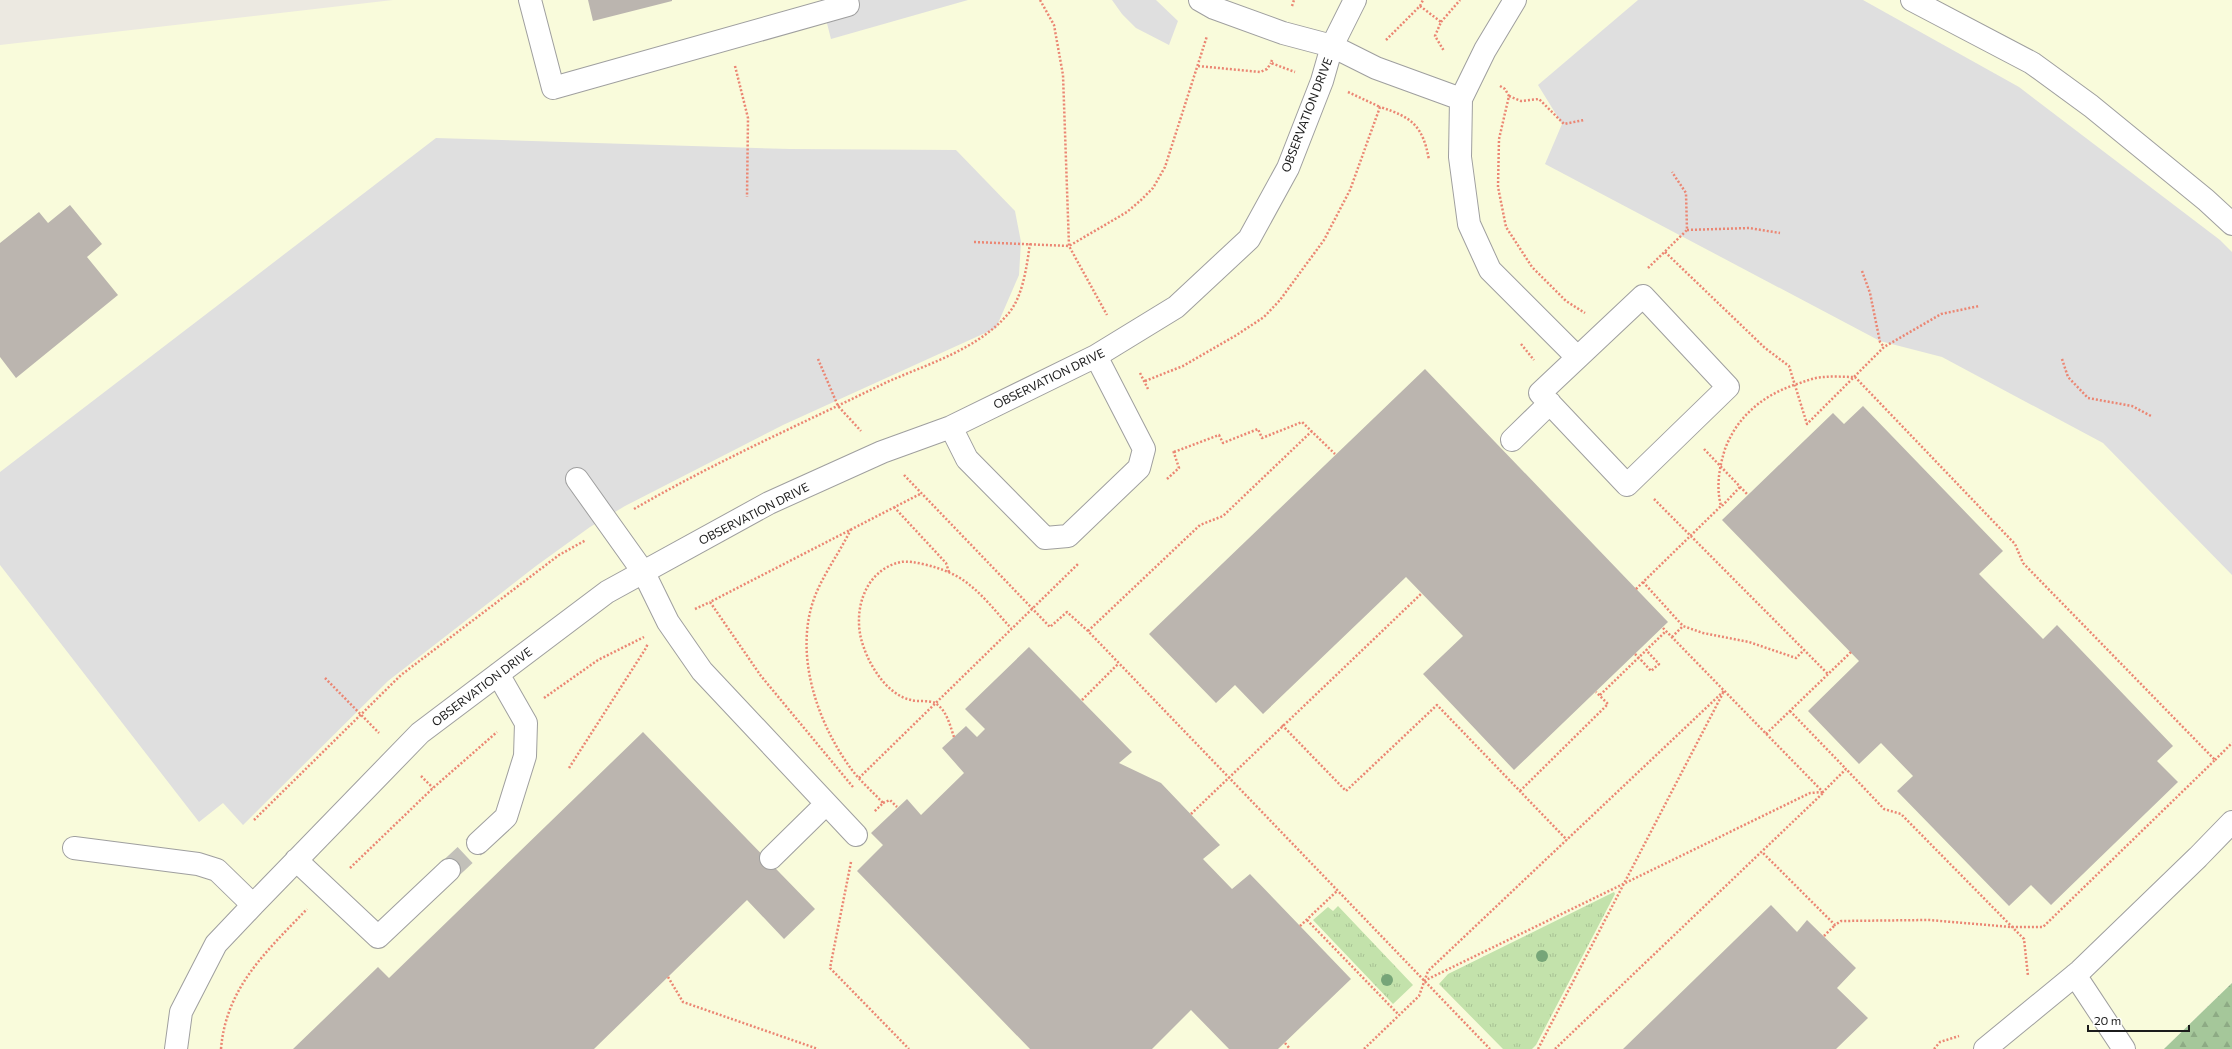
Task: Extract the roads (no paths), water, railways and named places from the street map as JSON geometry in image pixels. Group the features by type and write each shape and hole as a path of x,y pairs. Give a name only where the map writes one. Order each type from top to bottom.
{"street":[{"path":"530,0 554,88 848,5 847,0"},
{"path":"1200,0 1214,8 1283,33 1332,46 1376,68 1461,99"},
{"name":"OBSERVATION DRIVE","path":"176,1049 181,1012 216,944 420,733 607,592 769,503 882,452 951,426 1096,356 1176,307 1250,239 1288,168 1322,81 1332,46 1355,0"},
{"path":"1515,0 1485,50 1461,99 1460,158 1469,224 1490,270 1578,357"},
{"path":"1912,0 2032,64 2091,106 2206,200 2232,224"},
{"path":"1643,296 1728,387 1627,485 1540,393 1578,357 1643,296"},
{"path":"951,426 967,459 1045,538 1068,536 1139,468 1144,449 1096,356"},
{"path":"1512,440 1550,403"},
{"path":"577,479 644,573 668,622 702,671 856,835"},
{"path":"478,843 506,817 525,756 526,723 498,674"},
{"path":"771,858 826,804"},
{"path":"1985,1049 2075,975 2198,857 2232,822"},
{"path":"74,848 198,864 217,870 253,905"},
{"path":"296,860 378,937 449,870"},
{"path":"2075,975 2124,1049"}],"tunnel":[{"path":"449,870 478,843"}]}
